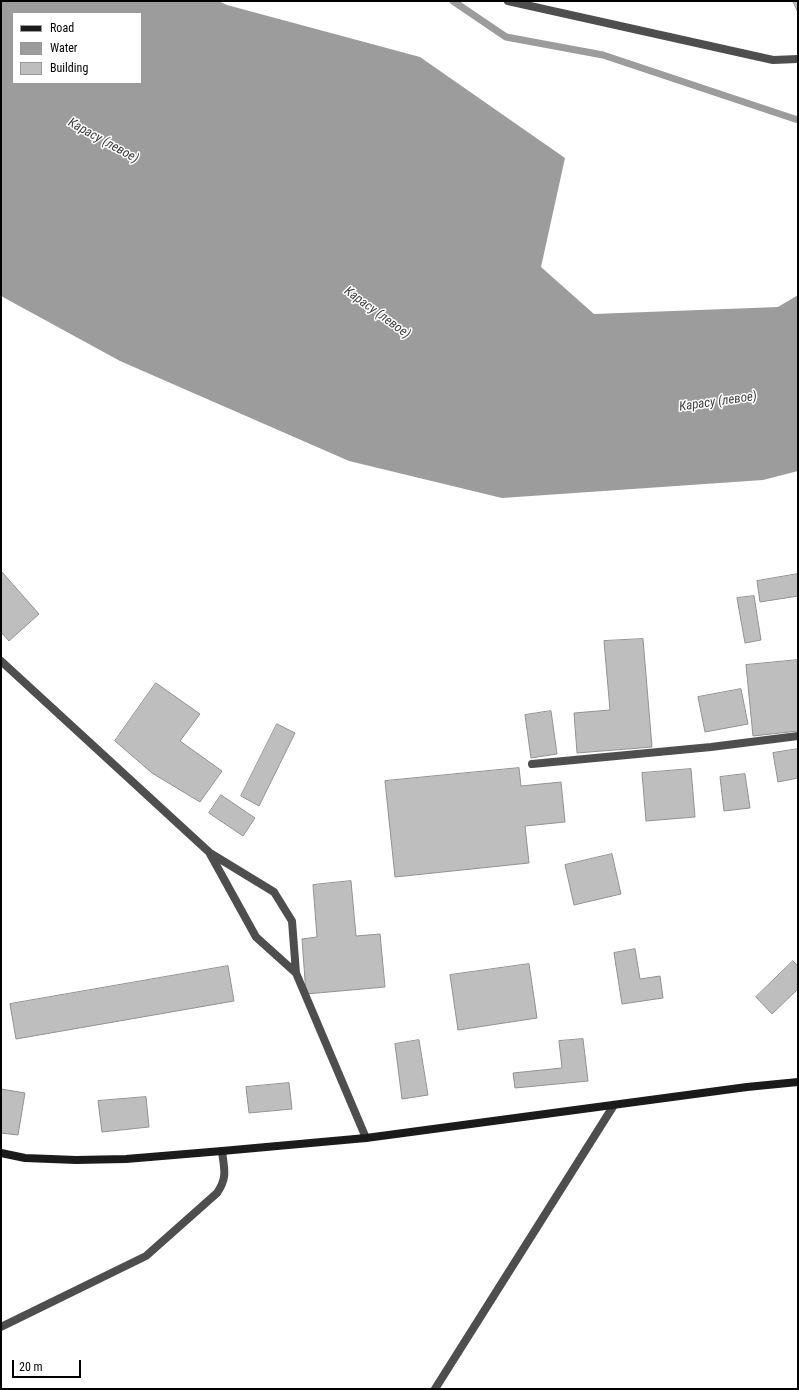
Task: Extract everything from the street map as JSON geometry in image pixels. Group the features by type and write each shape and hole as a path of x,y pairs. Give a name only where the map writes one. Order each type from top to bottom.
{"main road":[{"path":"1,1153 25,1158 76,1160 126,1159 222,1151 366,1138 747,1087 798,1082"}],"street":[{"path":"508,1 773,60 798,59"},
{"path":"1,661 209,852 274,892 292,921 296,973 366,1138"},
{"path":"532,764 711,747 798,736"},
{"path":"209,852 256,937 296,973"},
{"path":"435,1389 614,1105"},
{"path":"1,1327 146,1256 217,1193 224,1176 222,1151"}],"water":[{"name":"Карасу (левое)","path":"1,1 218,1 227,5 420,57 565,158 541,267 594,314 778,307 798,295 798,471 763,480 502,498 349,461 120,361 1,296"}],"building":[{"path":"793,1 798,1 798,12"},
{"path":"1,571 39,614 9,641 1,632"},
{"path":"798,574 798,596 760,602 757,581"},
{"path":"754,596 761,640 745,643 737,598"},
{"path":"643,639 652,747 577,753 574,713 610,710 604,641"},
{"path":"798,660 798,731 753,736 746,665"},
{"path":"156,683 200,714 180,741 222,771 200,802 152,773 115,741"},
{"path":"741,689 748,724 705,732 698,697"},
{"path":"551,711 557,754 531,758 525,715"},
{"path":"277,724 295,733 259,806 241,796"},
{"path":"798,749 798,778 778,782 773,753"},
{"path":"519,768 521,786 561,782 565,822 525,826 529,863 395,877 385,781"},
{"path":"691,769 695,817 646,821 642,773"},
{"path":"745,774 750,808 724,811 720,777"},
{"path":"221,795 255,818 243,836 209,813"},
{"path":"612,854 621,894 574,905 565,865"},
{"path":"351,881 356,936 380,934 385,987 306,994 302,939 317,937 313,885"},
{"path":"635,949 640,979 660,976 663,998 622,1004 614,953"},
{"path":"793,961 798,966 798,989 772,1014 756,997"},
{"path":"529,964 537,1018 458,1030 450,975"},
{"path":"228,966 234,1001 16,1039 10,1004"},
{"path":"583,1039 588,1081 515,1088 513,1073 562,1068 559,1041"},
{"path":"419,1040 428,1095 402,1099 395,1044"},
{"path":"289,1083 292,1109 249,1113 246,1087"},
{"path":"1,1089 25,1093 18,1135 1,1133"},
{"path":"146,1097 149,1127 102,1132 98,1101"}],"waterway":[{"path":"453,1 506,37 603,55 798,120"}]}
